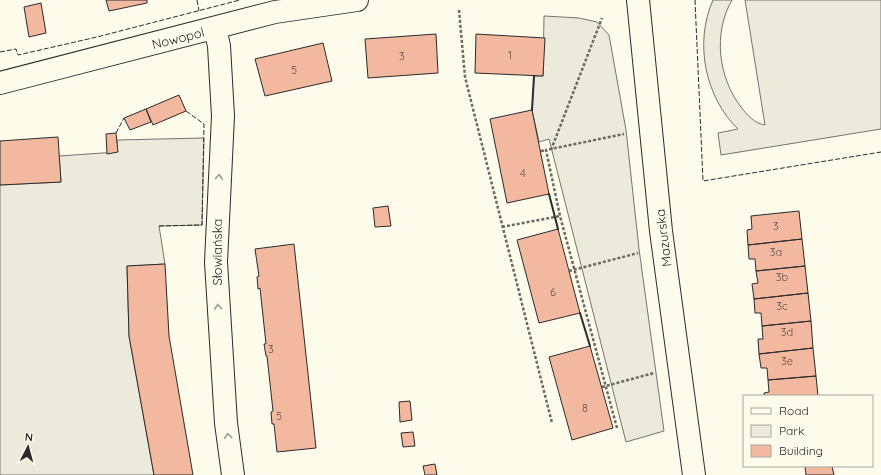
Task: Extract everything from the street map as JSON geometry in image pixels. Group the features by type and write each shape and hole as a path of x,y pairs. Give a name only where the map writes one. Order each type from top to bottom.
{"street":[{"name":"Nowopol","path":"0,83 275,12 357,0"},
{"name":"Mazurska","path":"638,0 661,230 694,475"},
{"name":"Słowiańska","path":"215,28 219,46 223,130 216,262 226,416 233,475"}],"path":[{"path":"459,10 465,77 552,423"},
{"path":"550,150 602,18"},
{"path":"541,151 630,132"},
{"path":"546,150 560,216 617,428"},
{"path":"502,227 560,216"},
{"path":"569,272 644,252"},
{"path":"602,387 660,371"}],"green space":[{"path":"713,0 732,0 722,26 720,40 723,69 727,82 733,95 745,113 754,121 765,125 745,0 881,0 881,129 721,155 718,133 738,129 727,116 718,101 706,69 704,34 707,17"},
{"path":"544,16 579,18 597,22 609,35 626,130 639,249 664,431 626,442 549,139 539,142 532,110 534,76 543,76"},
{"path":"204,138 202,225 159,226 165,264 127,266 129,336 154,475 0,475 0,185 61,182 59,156 117,152 117,140"}],"building":[{"path":"106,0 147,0 147,3 109,11"},
{"path":"41,3 46,33 29,37 24,7"},
{"path":"436,34 438,73 368,78 365,39"},
{"path":"476,34 545,38 543,76 475,73"},
{"path":"323,43 332,81 265,96 255,59"},
{"path":"179,95 186,111 153,125 146,109"},
{"path":"146,109 151,122 130,130 124,118"},
{"path":"532,110 549,194 507,203 490,119"},
{"path":"116,133 118,152 107,154 106,134"},
{"path":"58,137 61,182 0,185 0,141"},
{"path":"388,206 391,226 375,227 373,208"},
{"path":"799,211 802,239 748,245 747,230 752,229 751,216"},
{"path":"558,229 580,313 539,323 517,240"},
{"path":"802,239 805,266 756,271 755,259 749,259 748,245"},
{"path":"294,244 316,448 277,452 274,424 272,424 271,412 273,411 267,356 264,344 266,344 260,288 258,289 257,277 259,276 255,249"},
{"path":"165,264 169,336 193,475 154,475 129,336 127,266"},
{"path":"805,266 808,293 754,299 752,284 758,283 756,271"},
{"path":"808,293 811,321 762,326 761,313 755,313 754,299"},
{"path":"811,321 813,348 759,354 758,339 763,339 762,326"},
{"path":"590,346 613,428 572,440 549,357"},
{"path":"813,348 816,376 768,380 767,368 761,368 759,354"},
{"path":"816,376 818,395 764,395 764,393 769,392 768,380"},
{"path":"410,401 412,420 400,422 399,402"},
{"path":"413,432 415,446 403,447 401,433"},
{"path":"435,464 437,475 425,475 423,466"},
{"path":"805,467 832,467 834,475 806,475"}],"fence":[{"path":"197,0 199,11"},
{"path":"0,52 16,49 18,55 97,37 240,0"},
{"path":"695,0 703,181 881,152"},
{"path":"159,226 202,225 204,124 186,111"},
{"path":"116,133 124,118"}],"wall":[{"path":"532,110 534,76"},
{"path":"549,194 558,229"},
{"path":"580,313 590,346"}]}
